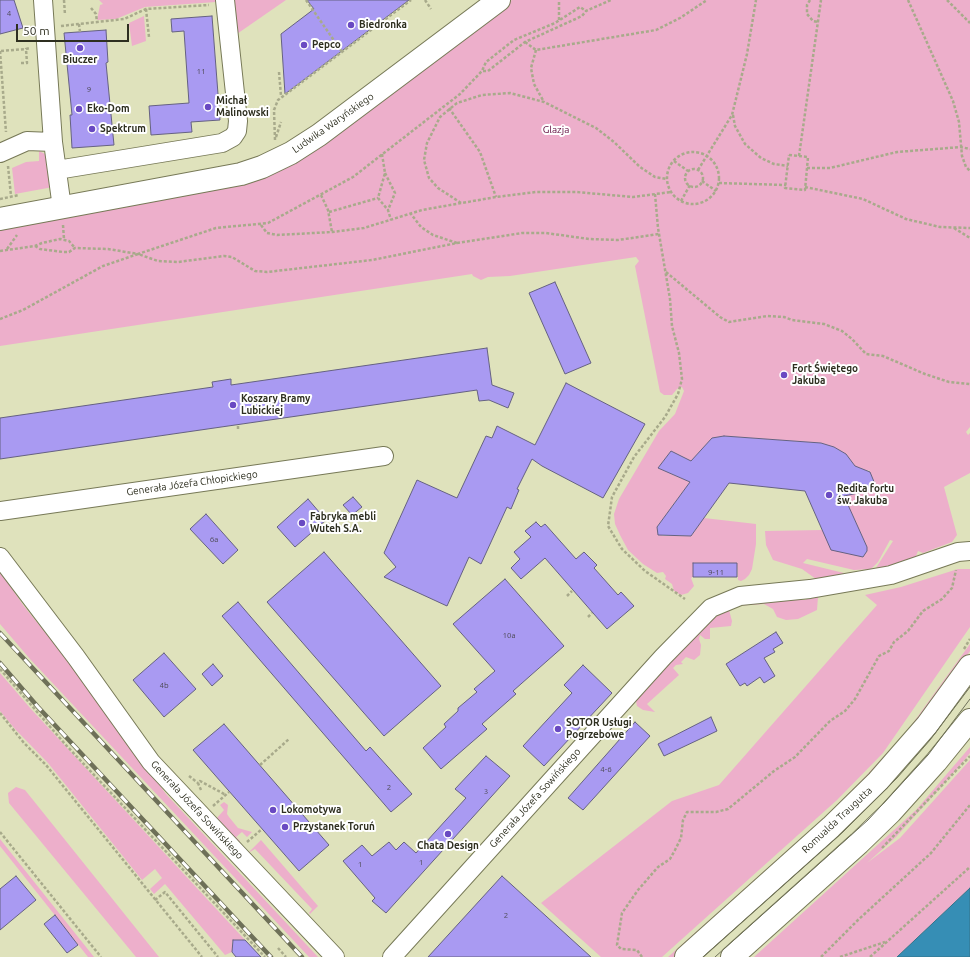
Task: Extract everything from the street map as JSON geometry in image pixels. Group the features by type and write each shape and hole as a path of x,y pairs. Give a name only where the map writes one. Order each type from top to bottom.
{"main road":[{"name":"Ludwika Waryńskiego","path":"0,219 241,174 277,160 319,135 499,0"},
{"name":"Romualda Traugutta","path":"686,957 831,827 878,781 927,725 970,666"},
{"path":"732,957 859,843 891,812 936,762 970,720"}],"street":[{"path":"43,0 52,142 62,208"},
{"path":"57,170 222,143 233,137 237,131 238,121 226,2"},
{"path":"0,153 27,141 52,142"},
{"name":"Generała Józefa Chłopickiego","path":"0,511 384,456"},
{"name":"Generała Józefa Sowińskiego","path":"392,957 663,657 711,608 740,596 822,588 891,575 964,551"},
{"name":"Generała Józefa Sowińskiego","path":"0,557 76,657 151,762 177,791 206,813 335,957"}],"path":[{"path":"64,0 65,15"},
{"path":"306,0 342,52"},
{"path":"275,140 275,106 281,97 411,0"},
{"path":"424,0 431,9"},
{"path":"559,0 559,20"},
{"path":"482,72 488,71 525,42 582,16 586,11 611,0"},
{"path":"525,42 536,50 656,30 680,18 707,0"},
{"path":"698,170 732,115 747,54 756,0"},
{"path":"810,0 807,5 807,14 810,18 818,22"},
{"path":"799,156 821,0"},
{"path":"908,0 953,101 959,122 960,148 966,167 970,171"},
{"path":"947,0 970,24"},
{"path":"45,26 124,19 146,9 226,2"},
{"path":"0,319 23,310 103,266 216,228 260,225 268,223 353,177 460,94 482,72 486,62 514,40 559,20 580,7 586,11"},
{"path":"91,8 96,14 97,22"},
{"path":"146,9 150,37"},
{"path":"79,24 80,32"},
{"path":"6,133 0,51 26,49"},
{"path":"536,50 531,68 534,84 544,102"},
{"path":"279,72 281,97"},
{"path":"461,203 438,188 429,178 424,160 433,129 440,117 449,108 457,103 482,95 510,93 544,102 596,128 650,174 655,177 667,179"},
{"path":"447,105 480,152 496,197"},
{"path":"732,115 735,126 745,144 761,158 774,164 788,166"},
{"path":"273,145 281,122"},
{"path":"807,168 830,168 897,152 970,148"},
{"path":"686,152 694,152 708,156 718,168 719,183 716,191 711,197 696,204 681,201 671,192 667,179 669,169 674,161 686,152"},
{"path":"382,154 385,173 395,193 388,210"},
{"path":"789,155 808,157 805,190 785,188 788,166 789,155"},
{"path":"674,161 688,171"},
{"path":"688,171 693,169 698,170 702,175 702,181 698,185 690,186"},
{"path":"688,171 685,179 690,186"},
{"path":"378,198 385,173"},
{"path":"702,181 716,191"},
{"path":"719,183 786,185"},
{"path":"681,201 690,186"},
{"path":"805,187 863,199 906,219 940,227 970,228"},
{"path":"260,225 267,233 277,235 332,232 364,228 411,214 461,203 536,192 576,192 633,197 671,192"},
{"path":"655,194 672,326 679,353 682,379 678,394 668,412 634,457 612,497 608,526 622,550 645,571 685,599"},
{"path":"321,195 329,212 332,232"},
{"path":"378,198 388,210 392,220"},
{"path":"329,212 378,198"},
{"path":"411,214 421,227 433,235 457,243"},
{"path":"953,228 970,238"},
{"path":"35,246 40,249 63,252 69,252 75,248 108,249 138,254 158,260 178,262 232,256 251,269 267,272 372,260 457,243 522,233 546,233 589,239 618,240 659,234"},
{"path":"0,251 35,246 42,243 64,239 69,241 75,248"},
{"path":"666,272 720,317 729,322 767,316 784,317 792,320 824,324 842,331 852,338 866,354 883,356 925,374 949,382 970,384"},
{"path":"642,957 637,950 621,950 617,945 622,913 638,890 658,866 670,859 676,850 681,838 687,812 716,812 728,809 774,770 795,757 830,721 844,711 855,699 879,656 889,651 894,642 908,631 923,611 942,599 952,588 964,551"},
{"path":"567,596 572,591"},
{"path":"588,617 592,614"},
{"path":"0,669 65,744 266,957"},
{"path":"0,713 24,743 46,765 202,957"},
{"path":"260,765 289,739"},
{"path":"189,776 198,783 206,813 229,792"},
{"path":"198,783 200,781 226,795"},
{"path":"822,957 858,920 931,853 970,805"},
{"path":"0,832 101,957"},
{"path":"870,957 970,867"},
{"path":"155,900 165,892 218,957"},
{"path":"840,957 887,942"},
{"path":"278,948 286,957"}],"green space":[{"path":"99,0 219,0 216,2 145,7 116,19 97,20 100,5 103,4"},
{"path":"232,0 286,0 234,36"},
{"name":"Glazja","path":"512,0 970,0 970,427 966,432 968,435 970,433 970,473 944,487 957,535 952,542 923,553 918,551 916,556 892,569 816,579 802,569 773,560 766,545 765,531 822,530 863,557 867,551 867,547 844,496 877,489 869,470 866,471 855,466 846,454 834,447 821,443 724,436 712,438 691,461 671,451 658,468 690,482 657,527 658,533 663,536 691,536 704,518 756,524 756,544 752,569 749,575 741,581 738,580 737,563 694,563 693,577 691,578 694,586 688,593 681,595 674,591 672,584 665,579 666,576 663,572 657,573 643,564 628,550 615,524 614,514 619,499 659,431 675,414 684,391 682,387 677,389 672,395 664,395 660,392 635,266 639,261 636,257 510,276 488,277 481,280 472,274 0,346 0,228 184,195 381,99","holes":["890,540 893,541 874,571 848,574 803,563 807,559 854,570 871,569 878,562"]},
{"path":"144,16 146,41 132,46 129,23"},
{"path":"39,151 45,154 48,160 53,187 15,194 12,168 26,162 39,161"},
{"path":"958,569 970,569 970,627 883,753 837,800 662,957 601,957 541,903 672,801 719,785 877,605 865,595 901,587"},
{"path":"0,571 23,605 66,658 166,794 318,957 309,957 30,659 0,624"},
{"path":"810,597 818,597 817,610 798,619 786,620 777,617 773,609 764,604 735,606 791,599 805,600"},
{"path":"729,610 732,621 731,626 710,628 710,639 705,639 700,635 700,655 694,660 686,657 681,662 683,664 676,665 673,668 679,675 647,704 655,712 643,710 637,706 636,701 667,662 712,615"},
{"path":"970,644 970,651 919,723 812,834 674,957 668,957 828,814 863,779 908,730"},
{"path":"0,673 31,709 245,940 242,943 239,940 232,942 232,947 234,950 232,952 225,955 165,884 154,894 150,889 162,878 155,869 142,880 48,763 14,728 0,711"},
{"path":"970,747 970,753 958,768 896,837 867,863 900,838 970,760 970,888 897,957 754,957 916,810"},
{"path":"16,787 25,790 159,957 136,957 9,803 8,793"},
{"path":"224,802 228,805 227,814 238,828 252,832 247,837 242,832 236,837 240,841 239,842 216,819 224,810 220,805"},
{"path":"0,839 94,957 88,957 0,846"},
{"path":"261,840 318,906 310,914 309,913 312,909 255,849 248,853"}],"water":[{"path":"970,888 970,957 897,957"}],"building":[{"path":"0,0 14,0 23,28 0,34"},
{"path":"307,0 409,0 285,94 281,34 314,9"},
{"path":"212,16 220,120 191,122 192,132 151,135 149,106 189,103 184,31 172,32 171,19"},
{"path":"106,30 108,62 106,63 114,145 72,148 70,115 72,115 64,33"},
{"path":"555,282 591,363 565,374 529,293"},
{"name":"Koszary Bramy Lubickiej","path":"487,348 492,385 514,393 508,408 489,400 479,401 477,390 0,459 0,418 213,387 212,382 231,379 231,385"},
{"path":"566,383 645,424 603,498 542,466 532,459 517,489 519,490 511,509 507,507 481,564 469,557 447,606 384,577 396,567 384,553 417,480 457,498 486,436 492,438 497,426 535,445"},
{"name":"Redita fortu św. Jakuba","path":"724,436 821,443 834,447 846,454 855,466 870,472 877,489 844,496 867,547 867,551 863,557 831,550 805,491 729,483 691,536 658,535 657,527 690,482 658,468 671,451 691,461 712,438"},
{"path":"353,497 362,507 352,515 343,505"},
{"name":"Fabryka mebli Wuteh S.A.","path":"308,499 326,520 295,547 277,527"},
{"path":"206,514 238,550 223,564 190,529"},
{"path":"536,522 541,527 545,524 576,559 584,552 597,565 594,568 618,595 621,592 634,606 607,629 545,558 521,579 511,568 520,559 514,552 531,537 525,531"},
{"path":"324,552 441,686 384,736 267,602"},
{"path":"693,563 737,563 737,577 693,577"},
{"path":"505,579 564,646 513,691 516,694 482,724 487,729 441,769 423,748 446,727 444,724 458,711 458,708 477,692 474,689 495,671 453,624"},
{"path":"238,602 366,751 370,747 412,794 391,812 222,616"},
{"path":"776,632 783,643 773,649 775,652 764,658 775,676 764,683 760,677 747,686 745,683 740,686 726,664"},
{"path":"164,653 196,689 164,717 133,680"},
{"path":"213,664 223,676 212,686 202,674"},
{"name":"SOTOR Usługi Pogrzebowe","path":"583,665 612,693 544,766 523,746 572,693 564,685"},
{"path":"711,717 717,731 664,756 658,744"},
{"path":"635,722 650,736 583,810 568,798"},
{"name":"Lokomotywa","path":"224,724 329,845 299,871 193,750"},
{"path":"486,756 510,776 386,913 372,901 375,898 343,861 362,845 372,856 389,842 396,850 404,842 416,853 466,798 455,789"},
{"path":"16,876 36,900 0,930 0,889"},
{"path":"502,876 591,957 428,957"},
{"path":"55,915 78,945 67,953 44,924"},
{"path":"233,940 245,940 261,957 236,957 232,952"}],"tram line":[{"path":"703,957 843,832 897,778 930,740 970,687"},
{"path":"715,957 868,820 928,755 970,699"}],"railway":[{"path":"0,633 302,957"},
{"path":"0,663 38,707 271,957"}],"place":[{"name":"Biedronka","path":"351,25"},
{"name":"Pepco","path":"304,45"},
{"name":"Biuczer","path":"80,48"},
{"name":"Michał Malinowski","path":"208,107"},
{"name":"Eko-Dom","path":"79,109"},
{"name":"Spektrum","path":"92,129"},
{"name":"Fort Świętego Jakuba","path":"784,375"},
{"name":"Koszary Bramy Lubickiej","path":"233,405"},
{"name":"Redita fortu św. Jakuba","path":"829,495"},
{"name":"Fabryka mebli Wuteh S.A.","path":"302,523"},
{"name":"SOTOR Usługi Pogrzebowe","path":"558,729"},
{"name":"Lokomotywa","path":"273,810"},
{"name":"Przystanek Toruń","path":"285,827"},
{"name":"Chata Design","path":"448,834"}]}
